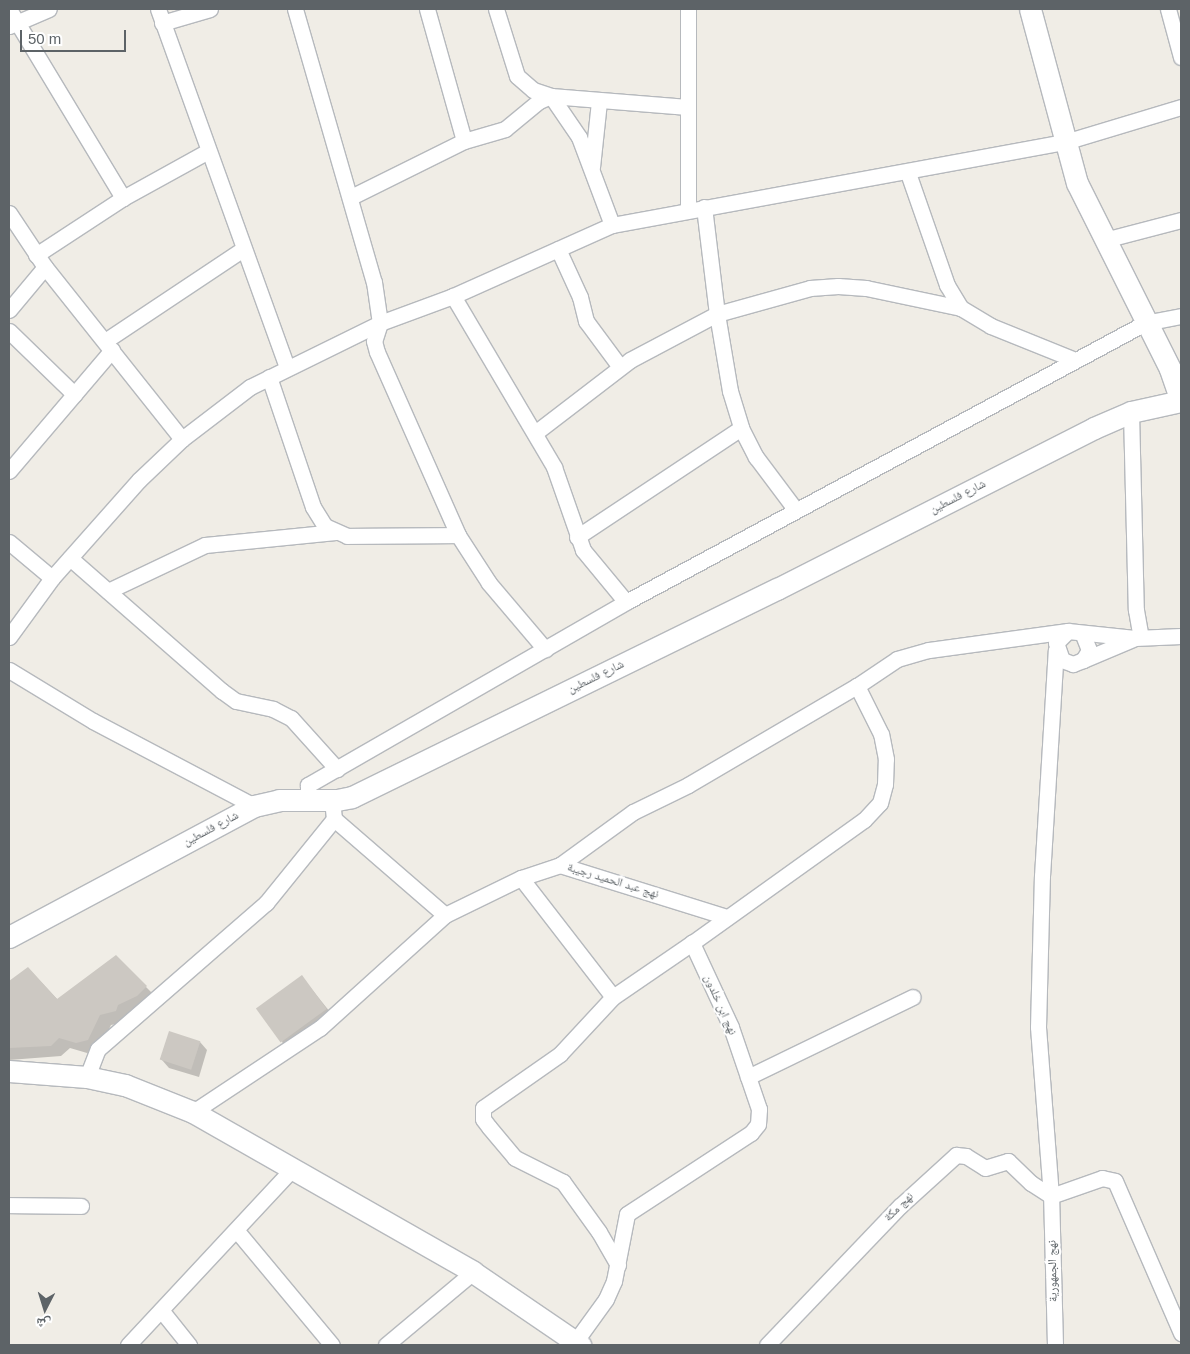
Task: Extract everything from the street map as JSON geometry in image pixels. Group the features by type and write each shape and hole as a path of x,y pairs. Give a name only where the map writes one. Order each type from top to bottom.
{"street":[{"path":"9,9 12,25 122,198"},
{"path":"12,25 49,9"},
{"path":"210,9 160,16 243,250 288,367"},
{"path":"295,9 351,197 374,282 380,323 374,341 377,352 458,534 490,583 545,649"},
{"path":"427,9 464,141"},
{"path":"496,9 517,76 533,90 551,96 600,102 688,107"},
{"path":"688,9 688,209"},
{"path":"1030,9 1077,183 1145,323 1170,369 1181,401"},
{"path":"1168,9 1181,57"},
{"path":"351,197 464,141 505,129 539,101 551,96"},
{"path":"551,96 579,137 612,226"},
{"path":"592,173 600,102"},
{"path":"9,637 52,578 139,480 182,439 250,387 380,323 453,296 612,226 688,209 908,173 1065,142 1181,107"},
{"path":"9,310 41,261 122,198 208,151"},
{"path":"908,173 947,285 961,308"},
{"path":"704,207 716,314 730,391 741,428 756,457 795,509"},
{"path":"9,213 41,261 182,439"},
{"path":"1104,240 1181,220"},
{"path":"558,249 580,297 586,321 620,367"},
{"path":"9,471 74,394 108,346 243,250"},
{"path":"535,433 620,367 716,314 810,288 838,286 866,288 961,308 991,326 1075,360"},
{"path":"453,296 554,467 583,550 626,602"},
{"path":"308,800 308,785 626,602 795,509 1145,323 1181,316"},
{"path":"9,331 74,394"},
{"path":"269,376 314,507 325,526 347,536 458,534"},
{"name":"شارع فلسطين","path":"9,936 254,806 279,800 308,800 333,810 352,797 777,589 1094,428 1131,412 1181,401"},
{"path":"1131,412 1138,638"},
{"path":"577,537 741,428"},
{"path":"108,591 205,545 335,532"},
{"path":"9,542 52,578"},
{"path":"70,558 236,701 273,709 290,718 337,769"},
{"path":"1056,647 1076,633"},
{"path":"1052,694 1078,662 1089,644 1076,633"},
{"path":"560,865 633,812 688,785 907,655 1036,635 1076,633 1138,638 1181,636"},
{"path":"1036,635 1056,647 1062,660 1078,662 1138,638"},
{"name":"نهج الجمهورية","path":"1054,1345 1051,1196 1038,1027 1052,694 1056,647"},
{"path":"9,670 93,721 254,806"},
{"path":"618,1265 599,1232 563,1182 515,1158 489,1127 482,1114 483,1108 560,1054 613,997 864,820 880,803 886,784 886,758 881,734 857,686"},
{"path":"87,1077 98,1049 266,903 333,810 445,915"},
{"name":"نهج عبد الحميد رجيبة","path":"193,1112 320,1028 445,915 521,878 560,865 727,917"},
{"path":"521,878 613,997"},
{"name":"نهج ابن خلدون","path":"577,1343 606,1299 618,1265 623,1222 633,1208 751,1133 758,1124 758,1109 731,1027 692,943"},
{"path":"748,1076 913,997"},
{"path":"9,1071 87,1077 124,1085 193,1112 473,1272 577,1343"},
{"name":"نهج مكة","path":"767,1345 900,1206 956,1155 966,1156 985,1168 1008,1161 1031,1183 1051,1196"},
{"path":"128,1345 237,1231 293,1168"},
{"path":"1051,1196 1102,1178 1115,1181 1181,1333"},
{"path":"9,1204 81,1206"},
{"path":"237,1231 332,1345"},
{"path":"386,1345 473,1272"},
{"path":"161,1310 189,1345"}],"building":[{"path":"116,955 147,986 137,996 118,1005 116,1011 100,1015 88,1040 76,1043 59,1038 51,1046 9,1048 9,981 28,967 57,999"},
{"path":"302,975 327,1009 281,1042 256,1009"},
{"path":"169,1031 200,1041 191,1070 160,1060"}]}
